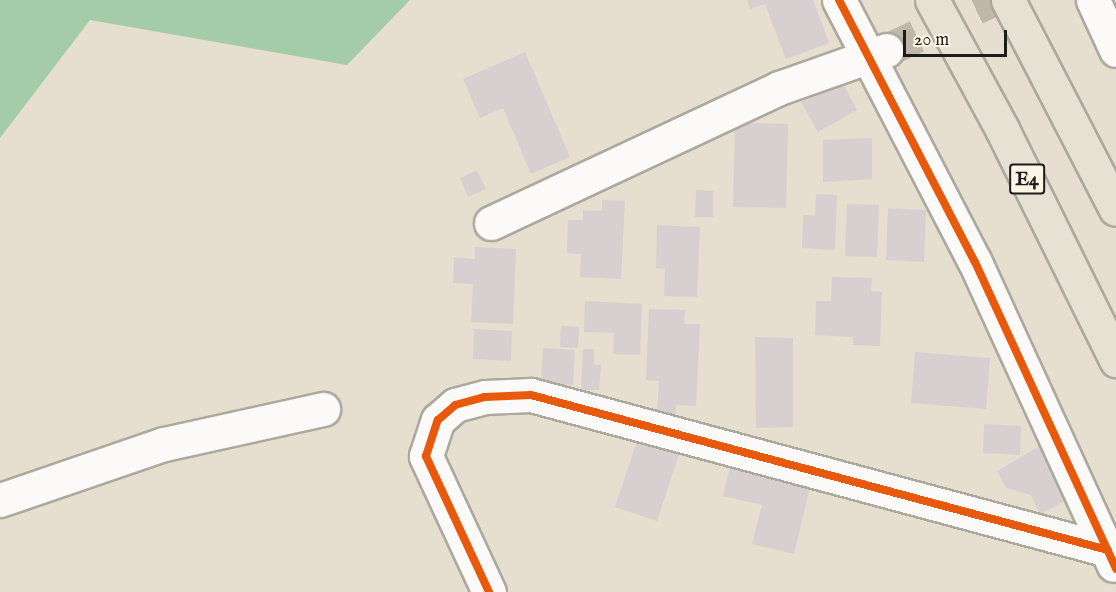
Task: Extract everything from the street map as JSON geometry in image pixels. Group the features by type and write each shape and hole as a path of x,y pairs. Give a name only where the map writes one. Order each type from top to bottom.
{"highway":[{"name":"E4","path":"932,0 1002,129 1116,360"},
{"path":"1008,0 1116,209"}],"street":[{"path":"839,0 878,54 1112,560"},
{"path":"1093,0 1116,50"},
{"path":"491,223 779,88 878,54"},
{"path":"489,592 426,456 438,420 455,405 485,397 531,395 1112,560"},
{"path":"0,500 164,444 322,408"}],"green space":[{"path":"0,0 410,0 347,65 90,20 0,138"}],"building":[{"path":"747,0 813,0 829,43 786,59 765,4 750,9"},
{"path":"525,52 570,157 531,174 503,108 480,118 463,79"},
{"path":"841,80 857,110 818,132 801,102"},
{"path":"735,123 788,124 786,208 733,207"},
{"path":"872,138 872,179 823,182 823,140"},
{"path":"477,170 486,189 468,197 460,178"},
{"path":"696,190 713,191 713,217 695,217"},
{"path":"816,194 837,195 835,250 802,248 803,215 815,216"},
{"path":"602,200 625,201 621,279 580,277 581,254 567,253 568,220 583,220 583,210 602,211"},
{"path":"847,204 879,205 877,257 845,256"},
{"path":"888,208 926,210 924,262 886,260"},
{"path":"657,225 700,227 697,297 664,296 665,269 656,268"},
{"path":"475,247 516,249 513,324 471,322 473,284 453,283 454,257 475,259"},
{"path":"832,277 872,278 871,291 882,292 880,346 853,345 853,337 815,335 816,301 831,301"},
{"path":"585,301 642,304 640,355 613,354 614,333 584,332"},
{"path":"649,309 685,310 684,324 700,324 696,406 676,405 676,416 657,415 659,381 646,380"},
{"path":"561,326 579,327 578,348 560,347"},
{"path":"474,329 512,331 511,361 473,359"},
{"path":"755,337 793,338 793,427 756,428"},
{"path":"543,348 575,350 573,385 541,383"},
{"path":"583,349 594,349 594,365 601,365 599,390 581,390"},
{"path":"915,352 990,358 986,409 911,403"},
{"path":"984,424 1021,426 1020,455 983,453"},
{"path":"638,438 680,451 657,521 615,507"},
{"path":"1043,444 1071,498 1040,514 1031,495 1006,488 997,471"},
{"path":"730,467 810,487 794,554 752,544 762,505 723,496"}],"tunnel":[{"path":"887,50 993,0"}],"cycle path":[{"path":"839,0 975,262 1116,569"},
{"path":"489,592 426,456 438,420 455,405 485,397 531,395 1108,550"}]}
